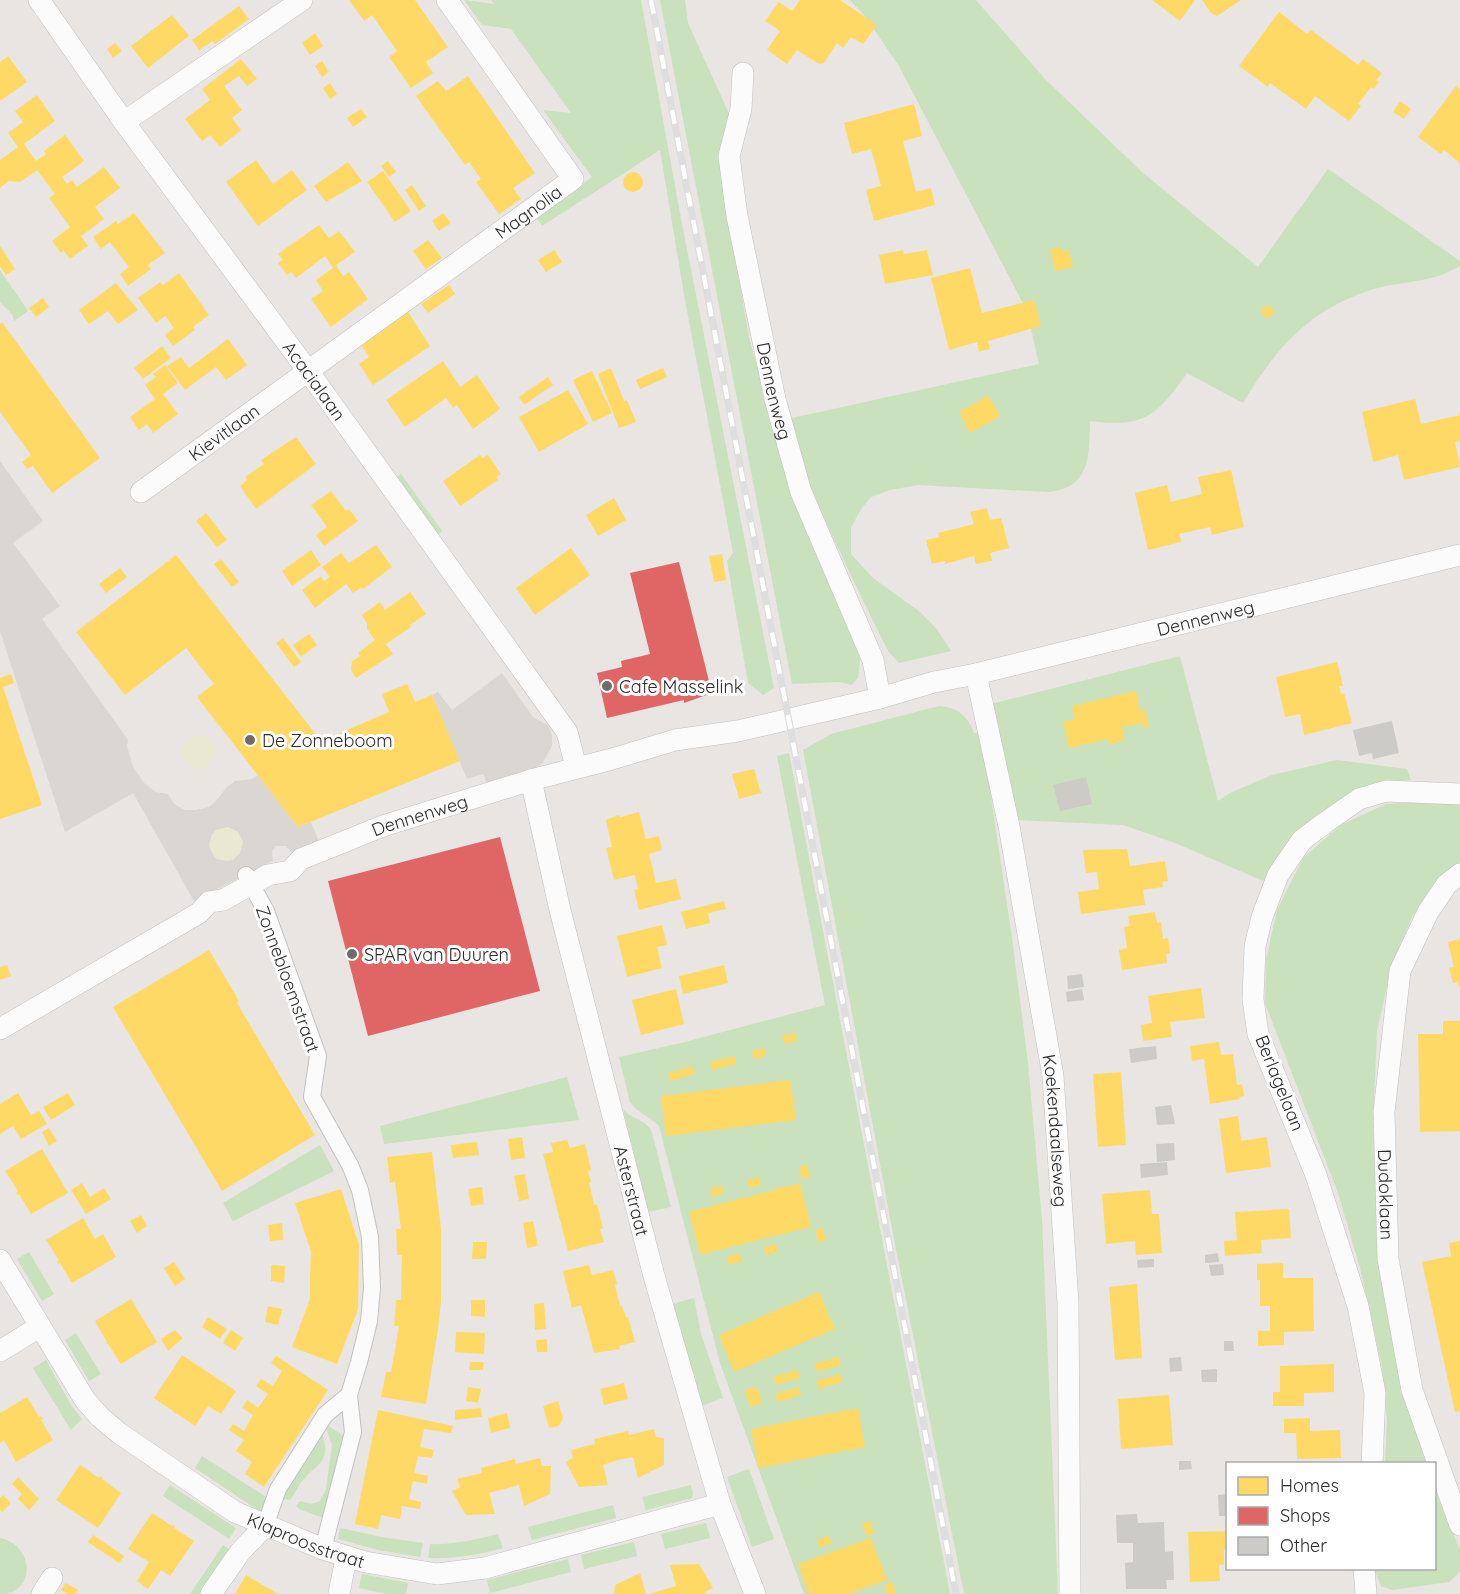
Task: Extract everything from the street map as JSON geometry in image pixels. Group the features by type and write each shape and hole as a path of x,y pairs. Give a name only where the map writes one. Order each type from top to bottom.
{"street":[{"name":"Acacialaan","path":"39,0 124,122 308,371 567,732 576,767"},
{"path":"124,122 302,0"},
{"name":"Magnolia","path":"308,371 573,179 447,0"},
{"name":"Dennenweg","path":"744,73 741,109 729,156 737,216 775,399 801,492 873,660 880,698"},
{"name":"Kievitlaan","path":"141,492 308,371"},
{"name":"Dennenweg","path":"0,1029 199,913 209,902 223,900 249,879 290,871 301,859 382,826 531,780 675,740 738,731 880,698 934,682 976,674 1460,555"},
{"name":"Koekendaalseweg","path":"976,674 1009,826 1053,1076 1068,1303 1070,1594"},
{"name":"Asterstraat","path":"531,780 561,910 654,1276 720,1504 754,1594"},
{"name":"Berlagelaan","path":"1372,1462 1375,1393 1358,1306 1317,1174 1258,1034 1253,999 1255,946 1262,917 1278,875 1302,840 1326,822 1359,799 1386,791 1460,794"},
{"name":"Dudoklaan","path":"1460,874 1447,884 1428,912 1400,971 1384,1112 1388,1259 1412,1390 1460,1525"},
{"name":"Zonnebloemstraat","path":"249,879 266,911 318,1056 312,1097 350,1165 360,1190 370,1237 372,1288 369,1321 349,1395 353,1432 323,1549"},
{"name":"Klaproosstraat","path":"0,1260 85,1400 100,1417 119,1433 235,1512 346,1558 437,1574 485,1568 720,1504"},
{"path":"0,1351 39,1327"},
{"path":"211,1594 240,1552 265,1526 278,1489 326,1414 349,1395"},
{"path":"339,1594 346,1558"},
{"path":"1364,1570 1366,1594"}],"green space":[{"path":"464,0 494,4 491,0 641,0 682,224 774,688 763,695 748,683 727,561 733,553 685,300 660,150 542,226 537,218 592,177 543,110 571,113 511,29 482,25"},
{"path":"660,0 685,0 688,23 730,116 725,198 749,337 779,448 861,651 858,678 852,685 839,682 792,684"},
{"path":"850,0 976,0 1045,79 1143,173 1258,267 1328,169 1460,261 1460,266 1435,277 1371,290 1330,308 1296,333 1281,349 1243,403 1187,373 1167,400 1148,416 1124,422 1090,421 1088,458 1085,468 1073,484 1062,489 1048,492 918,485 890,490 871,497 861,509 851,528 851,554 873,578 920,612 936,628 951,651 899,663 888,651 846,565 783,420 1039,364 1027,311 899,66 864,15"},
{"path":"0,270 28,311 14,321 12,314 0,302"},
{"path":"401,474 442,531 438,534 397,477"},
{"path":"1180,656 1218,801 1230,793 1272,775 1337,760 1407,769 1411,780 1382,782 1268,883 1175,843 1123,825 1015,820 991,704"},
{"path":"939,706 956,710 969,722 974,733 979,733 990,790 1012,938 1028,1063 1042,1220 1058,1594 964,1594 894,1239 803,750 831,734"},
{"path":"789,753 950,1594 804,1594 720,1363 659,1126 630,1102 619,1057 825,1005 777,756"},
{"path":"1460,800 1460,862 1435,882 1412,917 1391,968 1377,1031 1374,1101 1379,1252 1411,1417 1426,1462 1385,1462 1387,1420 1382,1367 1360,1268 1338,1193 1265,1003 1266,960 1277,910 1303,858 1341,825 1386,804"},
{"path":"567,1077 579,1120 384,1144 380,1126"},
{"path":"623,1109 651,1129 671,1207 648,1212"},
{"path":"320,1145 334,1171 233,1221 223,1203"},
{"path":"29,1252 54,1294 42,1301 17,1259"},
{"path":"694,1298 701,1334 723,1398 701,1406 672,1304"},
{"path":"76,1333 101,1374 89,1381 65,1340"},
{"path":"46,1360 71,1405 82,1419 71,1430 33,1368"},
{"path":"327,1425 345,1437 324,1518 296,1506 300,1501 311,1504 320,1501 326,1489 332,1445"},
{"path":"322,1433 325,1450 322,1460 302,1481 290,1500 283,1499 289,1484"},
{"path":"202,1456 266,1497 261,1512 195,1468"},
{"path":"749,1469 774,1539 752,1547 727,1477"},
{"path":"170,1485 236,1528 229,1539 163,1496"},
{"path":"691,1485 692,1498 646,1510 642,1497"},
{"path":"1436,1492 1460,1550 1460,1572 1449,1582 1392,1590 1381,1586 1374,1570 1436,1570"},
{"path":"613,1505 616,1518 532,1540 528,1527"},
{"path":"706,1523 710,1538 665,1549 661,1534"},
{"path":"340,1528 423,1543 420,1557 378,1550 338,1539"},
{"path":"498,1534 503,1548 466,1556 428,1558 430,1544 456,1543"},
{"path":"0,1538 12,1542 20,1550 27,1569 20,1586 12,1592 0,1594"},
{"path":"634,1542 637,1556 584,1569 581,1555"},
{"path":"223,1545 230,1550 201,1594 190,1594"},
{"path":"568,1559 571,1572 490,1593 487,1580"},
{"path":"362,1574 408,1583 406,1594 387,1594 359,1588"}],"sand":[{"path":"199,735 211,740 216,752 211,764 199,769 187,764 182,752 187,740"},
{"path":"226,827 238,832 243,844 238,856 226,861 214,856 209,844 214,832"}],"shaded area":[{"path":"0,461 43,521 13,543 60,606 42,619 128,740 127,746 133,767 144,783 156,792 168,794 174,804 185,810 196,810 209,807 235,781 252,779 258,775 298,827 311,822 319,842 292,853 286,846 276,846 272,851 273,861 194,901 133,793 65,832 0,631","holes":["228,827 238,832 243,842 240,853 233,860 217,859 209,845 212,834 216,830"]},
{"path":"502,673 533,717 549,726 552,746 542,764 533,769 487,783 483,774 467,779 432,695 438,692 452,710"}],"building: Homes":[{"path":"349,0 415,0 448,47 426,62 433,73 411,88 389,57 397,51 372,15 364,21"},
{"path":"800,0 840,0 877,25 863,44 851,37 843,48 837,43 824,63 819,64 797,50 787,64 767,50 780,31 765,21 779,2 792,11"},
{"path":"1152,0 1195,0 1180,21"},
{"path":"1202,0 1241,0 1217,16 1211,13"},
{"path":"239,6 249,19 215,44 213,41 199,50 192,40"},
{"path":"1279,12 1307,34 1311,30 1358,65 1363,59 1382,73 1376,80 1379,82 1374,89 1371,87 1358,104 1361,106 1349,121 1315,96 1306,109 1270,83 1268,87 1239,66"},
{"path":"172,15 189,36 148,68 131,46"},
{"path":"315,33 323,46 310,55 302,43"},
{"path":"115,43 122,51 113,58 107,49"},
{"path":"8,56 27,82 0,101 0,62"},
{"path":"241,59 257,79 247,86 239,76 224,86 242,110 232,118 241,130 220,147 210,135 202,141 185,119 210,100 202,89"},
{"path":"322,61 329,72 322,77 315,66"},
{"path":"468,76 535,173 513,188 521,199 499,214 476,182 481,179 469,162 465,165 416,96 438,81 446,91"},
{"path":"330,83 337,94 330,99 323,88"},
{"path":"1456,86 1460,89 1460,163 1444,150 1441,154 1418,137"},
{"path":"37,95 55,121 24,144 36,161 46,154 44,151 65,135 84,161 62,177 67,184 72,180 77,187 104,167 120,188 95,207 104,219 81,236 88,246 70,259 63,250 61,253 52,241 70,227 49,198 55,194 37,170 20,182 9,181 0,188 0,160 18,147 8,133 23,122 15,111"},
{"path":"1400,101 1411,109 1404,119 1393,112"},
{"path":"914,104 922,136 903,141 916,192 931,188 935,205 874,221 866,190 881,186 871,149 852,154 844,123"},
{"path":"361,109 367,117 353,127 347,118"},
{"path":"256,160 273,184 292,170 307,190 258,226 226,182"},
{"path":"388,161 396,172 389,177 381,166"},
{"path":"348,162 362,181 326,202 314,186"},
{"path":"383,171 411,211 395,222 367,182"},
{"path":"633,172 640,175 643,182 640,189 633,192 626,189 623,182 626,175"},
{"path":"412,185 426,206 419,211 405,190"},
{"path":"134,213 165,253 148,265 151,269 128,286 120,274 129,267 110,242 101,249 93,237 116,221 118,224"},
{"path":"443,213 451,223 439,231 432,221"},
{"path":"319,225 329,238 339,231 355,252 336,265 343,276 349,272 368,299 331,327 311,299 323,291 316,280 333,268 325,256 296,278 291,272 287,275 278,263 283,260 278,254"},
{"path":"428,240 442,258 426,269 413,251"},
{"path":"0,246 15,269 6,275 0,266"},
{"path":"1061,247 1062,252 1069,250 1073,267 1055,271 1050,249"},
{"path":"554,250 562,262 546,272 538,260"},
{"path":"903,250 904,254 927,250 933,275 885,284 879,255"},
{"path":"970,268 982,313 1034,300 1041,326 988,341 990,349 979,352 977,342 949,350 931,278"},
{"path":"179,273 209,315 193,327 195,330 173,346 165,335 174,328 165,316 156,323 138,298 160,282 163,285"},
{"path":"116,283 138,310 118,324 108,311 89,324 79,310"},
{"path":"449,285 455,294 428,313 421,304"},
{"path":"43,298 49,307 36,317 29,308"},
{"path":"1271,306 1274,315 1264,318 1261,308"},
{"path":"408,312 430,346 373,385 359,364 369,357 361,345"},
{"path":"2,322 100,458 52,493 33,466 27,469 22,462 31,455 0,412 0,324"},
{"path":"228,339 247,365 226,380 216,367 185,390 167,366 181,357 189,368"},
{"path":"162,346 171,358 143,379 134,368"},
{"path":"443,361 460,387 477,375 500,409 473,429 457,405 453,408 446,398 405,427 386,400"},
{"path":"165,365 178,383 163,394 178,414 153,433 147,424 139,430 130,417 155,399 145,385 156,377 153,374"},
{"path":"611,368 624,401 627,400 636,422 619,428 598,374"},
{"path":"663,368 667,377 640,389 636,380"},
{"path":"592,371 612,413 593,422 573,380"},
{"path":"548,377 553,385 524,405 519,397"},
{"path":"568,390 588,424 539,452 519,417"},
{"path":"988,396 1000,416 970,433 959,412"},
{"path":"1415,399 1421,424 1460,415 1460,441 1455,442 1460,467 1404,480 1398,455 1373,462 1362,412"},
{"path":"296,437 316,464 256,509 240,486 247,480 245,477 264,464 261,460"},
{"path":"480,455 482,458 488,455 501,474 496,477 498,480 460,506 443,481"},
{"path":"1231,470 1244,527 1212,535 1210,527 1179,534 1181,542 1148,550 1135,493 1167,485 1171,502 1202,494 1198,477"},
{"path":"331,491 346,511 349,509 358,521 324,546 316,535 327,527 311,505"},
{"path":"614,498 626,520 598,536 586,515"},
{"path":"987,508 990,520 1001,518 1009,548 990,553 992,561 976,564 974,556 945,564 945,561 932,564 926,540 939,537 938,533 974,524 970,512"},
{"path":"206,513 227,540 217,547 196,521"},
{"path":"376,545 392,567 363,589 362,587 353,593 346,584 315,608 302,590 321,576 324,581 330,577 322,567 341,553 349,563"},
{"path":"571,548 590,575 535,615 516,588"},
{"path":"311,550 321,565 292,586 282,571"},
{"path":"722,554 726,580 714,582 709,556"},
{"path":"176,555 321,741 389,712 382,694 407,684 415,702 432,695 460,761 298,827 197,697 214,684 186,648 125,695 76,632"},
{"path":"221,559 239,582 232,587 214,564"},
{"path":"120,568 127,577 106,593 99,584"},
{"path":"410,592 426,614 386,644 393,654 356,678 351,670 352,661 360,656 358,653 375,640 367,629 367,623 362,615 380,602 385,610"},
{"path":"309,634 317,645 301,657 293,645"},
{"path":"283,638 301,662 294,667 276,643"},
{"path":"1337,662 1343,686 1339,686 1341,694 1344,693 1352,723 1304,735 1300,714 1285,717 1276,677"},
{"path":"11,674 14,683 3,687 42,805 0,819 0,678"},
{"path":"1136,691 1140,711 1145,710 1149,726 1143,728 1142,723 1122,727 1125,740 1109,744 1108,739 1069,748 1063,722 1075,719 1072,706"},
{"path":"754,769 761,793 739,799 732,774"},
{"path":"639,812 646,839 659,836 662,850 649,854 656,883 676,879 681,899 639,910 634,890 638,889 635,875 614,880 606,848 612,847 606,820 618,815 621,817"},
{"path":"1127,849 1130,866 1165,861 1168,881 1162,882 1163,887 1143,890 1145,905 1081,914 1078,892 1099,889 1097,872 1086,873 1083,850"},
{"path":"724,901 726,909 708,913 710,923 686,929 681,912"},
{"path":"1155,912 1157,923 1161,922 1163,939 1168,938 1170,953 1166,954 1167,963 1122,970 1119,950 1127,948 1124,927 1130,926 1128,916"},
{"path":"662,925 667,945 657,947 662,968 627,977 617,936"},
{"path":"1460,939 1459,987 1458,982 1453,983 1449,968 1454,967 1448,942"},
{"path":"209,950 239,1001 237,1003 315,1135 222,1191 113,1007"},
{"path":"7,965 11,976 0,980 0,967"},
{"path":"724,965 728,983 683,994 679,976"},
{"path":"1201,988 1205,1018 1170,1022 1172,1037 1143,1041 1141,1025 1152,1023 1148,996"},
{"path":"676,989 684,1024 641,1035 632,1000"},
{"path":"1443,1021 1460,1021 1460,1131 1420,1132 1418,1034 1443,1034"},
{"path":"795,1033 797,1041 784,1044 782,1036"},
{"path":"1219,1042 1221,1055 1233,1054 1237,1085 1242,1084 1244,1096 1239,1097 1240,1099 1210,1104 1204,1059 1192,1061 1190,1046"},
{"path":"764,1048 766,1056 754,1059 752,1051"},
{"path":"735,1056 736,1064 712,1070 710,1062"},
{"path":"693,1066 695,1074 670,1081 668,1073"},
{"path":"1121,1072 1126,1145 1098,1147 1093,1074"},
{"path":"790,1080 796,1120 666,1136 661,1096"},
{"path":"18,1093 31,1115 39,1111 47,1124 21,1139 13,1126 0,1134 0,1104"},
{"path":"68,1093 75,1105 51,1120 43,1107"},
{"path":"1238,1116 1241,1141 1267,1137 1271,1167 1226,1173 1219,1119"},
{"path":"49,1128 57,1141 49,1146 42,1132"},
{"path":"522,1137 525,1158 511,1160 508,1139"},
{"path":"567,1140 570,1148 585,1144 591,1170 588,1171 591,1182 589,1182 594,1205 597,1204 603,1228 600,1229 604,1242 568,1251 543,1154 553,1152 551,1143"},
{"path":"477,1142 479,1155 453,1158 451,1145"},
{"path":"42,1149 68,1193 31,1214 19,1194 17,1195 18,1191 5,1171"},
{"path":"432,1152 441,1229 441,1301 426,1404 381,1397 386,1372 391,1372 399,1326 394,1326 396,1300 401,1300 402,1255 397,1255 396,1229 401,1229 395,1182 390,1183 387,1157"},
{"path":"807,1165 810,1177 802,1179 799,1167"},
{"path":"525,1174 529,1199 519,1201 514,1176"},
{"path":"759,1177 761,1185 749,1188 747,1180"},
{"path":"82,1183 90,1197 104,1188 111,1199 86,1214 71,1190"},
{"path":"800,1183 811,1227 700,1255 689,1212"},
{"path":"722,1186 724,1194 712,1197 710,1189"},
{"path":"482,1187 484,1204 471,1206 468,1189"},
{"path":"341,1189 359,1245 358,1309 337,1364 292,1347 310,1299 311,1252 295,1203"},
{"path":"1150,1190 1152,1214 1159,1214 1162,1253 1136,1255 1135,1241 1106,1244 1102,1194"},
{"path":"1289,1209 1291,1238 1261,1240 1262,1253 1225,1256 1224,1241 1237,1240 1235,1212"},
{"path":"141,1215 147,1226 137,1233 130,1221"},
{"path":"83,1218 95,1239 103,1234 116,1257 72,1283 60,1263 58,1264 59,1260 46,1240"},
{"path":"533,1221 538,1246 527,1248 523,1223"},
{"path":"282,1223 283,1240 270,1241 268,1225"},
{"path":"823,1228 826,1240 818,1242 815,1230"},
{"path":"1460,1241 1460,1411 1455,1412 1422,1262 1451,1256 1449,1243"},
{"path":"473,1242 487,1242 486,1259 472,1259"},
{"path":"776,1244 778,1252 766,1255 764,1247"},
{"path":"739,1253 742,1262 729,1265 727,1257"},
{"path":"174,1262 185,1279 175,1286 164,1268"},
{"path":"1283,1263 1283,1278 1313,1278 1314,1331 1284,1332 1284,1345 1258,1346 1258,1331 1270,1331 1270,1306 1260,1306 1260,1280 1257,1280 1257,1264"},
{"path":"271,1265 285,1266 284,1283 271,1281"},
{"path":"589,1265 592,1275 613,1270 620,1306 628,1317 635,1342 619,1346 620,1349 594,1353 581,1305 572,1308 563,1271"},
{"path":"1137,1284 1142,1358 1115,1360 1109,1287"},
{"path":"819,1292 835,1329 734,1372 719,1335"},
{"path":"131,1299 157,1342 121,1364 106,1344 95,1321"},
{"path":"471,1300 485,1300 485,1317 471,1316"},
{"path":"544,1303 546,1329 535,1330 534,1304"},
{"path":"268,1306 282,1309 278,1325 265,1322"},
{"path":"208,1317 227,1329 220,1339 202,1327"},
{"path":"175,1330 183,1338 168,1351 161,1339"},
{"path":"231,1330 243,1338 235,1351 223,1343"},
{"path":"456,1332 485,1333 484,1354 455,1352"},
{"path":"547,1339 547,1352 537,1352 536,1340"},
{"path":"182,1355 236,1391 221,1414 208,1406 195,1426 154,1398"},
{"path":"276,1356 328,1390 264,1487 245,1474 252,1462 236,1451 244,1440 229,1430 233,1424 244,1431 253,1415 242,1408 247,1400 258,1408 268,1394 256,1386 261,1379 273,1386 282,1371 271,1363"},
{"path":"838,1357 841,1365 817,1372 814,1364"},
{"path":"470,1362 484,1362 483,1370 469,1370"},
{"path":"1334,1364 1334,1392 1304,1393 1304,1406 1273,1406 1273,1392 1280,1392 1280,1366"},
{"path":"797,1370 800,1378 776,1385 773,1377"},
{"path":"840,1374 842,1382 818,1389 816,1381"},
{"path":"624,1383 628,1399 604,1405 600,1389"},
{"path":"468,1387 481,1389 478,1403 466,1401"},
{"path":"757,1387 762,1403 750,1407 745,1390"},
{"path":"799,1387 801,1395 777,1402 775,1394"},
{"path":"1169,1395 1173,1445 1121,1449 1118,1399"},
{"path":"27,1397 39,1417 43,1419 41,1420 53,1440 16,1462 4,1440 0,1443 0,1413"},
{"path":"558,1401 563,1418 559,1426 549,1428 543,1406"},
{"path":"481,1408 482,1417 455,1420 455,1410"},
{"path":"858,1408 865,1447 758,1468 751,1429"},
{"path":"378,1410 453,1426 451,1433 424,1429 420,1447 434,1450 432,1458 418,1456 414,1473 428,1476 427,1484 413,1481 409,1499 421,1502 420,1509 402,1506 400,1519 381,1515 378,1529 355,1524"},
{"path":"507,1413 510,1428 491,1433 488,1418"},
{"path":"1310,1418 1310,1431 1340,1430 1341,1458 1297,1459 1296,1433 1284,1433 1284,1419"},
{"path":"654,1429 656,1437 664,1438 664,1465 638,1478 633,1457 618,1460 603,1465 608,1485 579,1487 566,1462 573,1458 571,1450 595,1444 594,1439 628,1431 629,1435"},
{"path":"540,1458 542,1466 551,1466 550,1494 524,1506 519,1485 489,1493 495,1514 466,1515 452,1491 460,1487 457,1479 482,1473 481,1468 515,1459 516,1464"},
{"path":"80,1465 99,1478 100,1476 103,1478 121,1493 98,1528 56,1500"},
{"path":"18,1477 39,1499 29,1510 18,1499 22,1494 12,1484"},
{"path":"3,1495 11,1503 2,1512 0,1498"},
{"path":"152,1513 175,1526 174,1528 194,1541 170,1576 161,1570 148,1589 137,1581 149,1562 128,1549"},
{"path":"870,1521 874,1533 866,1535 862,1524"},
{"path":"1226,1531 1224,1565 1219,1565 1220,1581 1190,1582 1188,1532"},
{"path":"93,1535 124,1556 119,1563 88,1542"},
{"path":"829,1536 832,1543 820,1548 817,1540"},
{"path":"871,1538 887,1580 848,1594 809,1594 798,1564"},
{"path":"699,1564 713,1588 705,1592 706,1594 649,1594 676,1586 670,1565"},
{"path":"640,1573 646,1594 614,1594 615,1585"},
{"path":"246,1575 278,1594 235,1594"},
{"path":"892,1582 896,1594 887,1594 884,1585"},
{"path":"66,1583 78,1590 75,1594 68,1594 61,1590"}],"building: Shops":[{"path":"679,562 712,693 684,703 684,700 607,718 597,673 622,667 621,661 650,654 630,573"},
{"path":"500,837 540,991 368,1036 328,881"}],"building: Other":[{"path":"1392,721 1399,753 1373,759 1372,753 1359,756 1353,730"},
{"path":"1086,777 1092,804 1060,811 1053,785"},
{"path":"1082,974 1084,987 1068,989 1067,976"},
{"path":"1082,989 1084,1000 1067,1002 1066,992"},
{"path":"1156,1046 1157,1059 1131,1063 1129,1049"},
{"path":"1171,1105 1175,1124 1157,1125 1155,1107"},
{"path":"1174,1143 1175,1160 1157,1162 1156,1144"},
{"path":"1167,1162 1168,1175 1141,1178 1140,1164"},
{"path":"1218,1253 1219,1262 1205,1263 1205,1255"},
{"path":"1154,1259 1154,1267 1138,1268 1137,1260"},
{"path":"1223,1264 1224,1275 1211,1276 1209,1265"},
{"path":"1224,1341 1233,1341 1234,1351 1224,1351"},
{"path":"1181,1357 1182,1371 1170,1372 1169,1358"},
{"path":"1217,1369 1217,1382 1202,1382 1201,1370"},
{"path":"1179,1461 1191,1461 1192,1469 1179,1470"},
{"path":"1226,1494 1226,1516 1219,1516 1218,1495"},
{"path":"1137,1514 1138,1523 1164,1522 1165,1552 1173,1551 1174,1580 1166,1580 1167,1589 1126,1589 1125,1563 1133,1562 1133,1543 1117,1543 1116,1515"}],"railway":[{"path":"651,0 956,1594"}],"place":[{"name":"Cafe Masselink","path":"607,686"},
{"name":"De Zonneboom","path":"250,740"},
{"name":"SPAR van Duuren","path":"352,954"}]}
